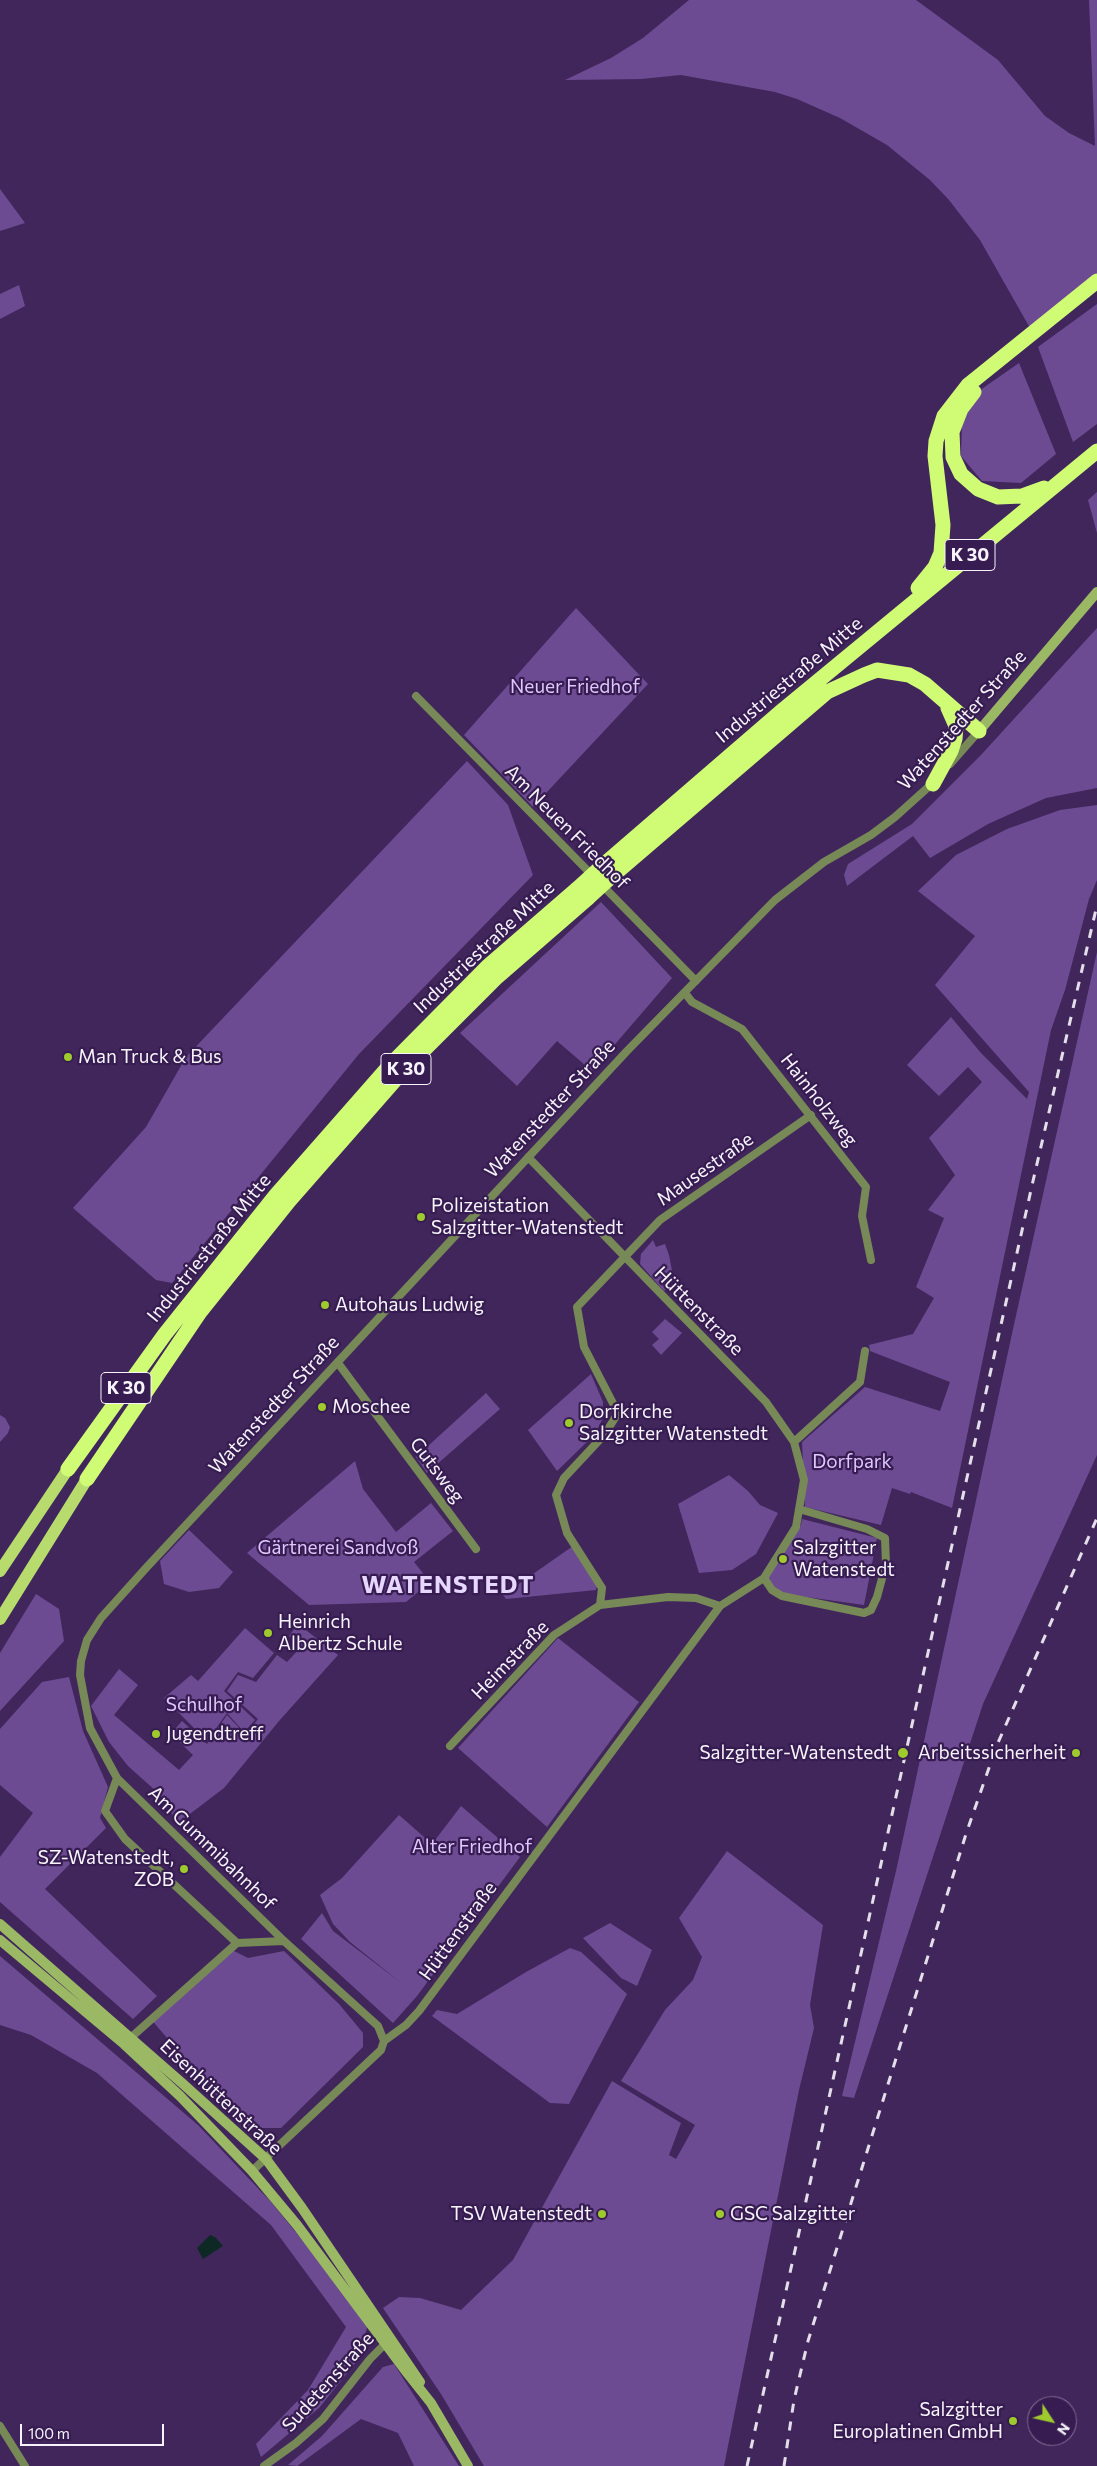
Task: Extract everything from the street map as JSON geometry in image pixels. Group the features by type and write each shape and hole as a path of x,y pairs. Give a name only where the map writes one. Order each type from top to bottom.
{"highway":[{"path":"874,634 894,608 924,582 939,560 943,524 935,456 936,441 944,416 968,385 1026,341 1097,281"},
{"path":"1073,471 1032,494 998,496 987,494 969,483 961,474 953,457 952,432 961,409 978,388 1026,341 1097,294"},
{"name":"Industriestraße Mitte","path":"87,1479 200,1312 289,1201 410,1064 583,893 784,709 1097,451"},
{"name":"Industriestraße Mitte","path":"606,872 827,692 877,670 909,675 925,684 979,731"},
{"path":"933,784 951,751 955,739 956,726 946,704"},
{"name":"Industriestraße Mitte","path":"68,1469 165,1334 276,1194 372,1085 487,967 583,893"}],"main road":[{"name":"Industriestraße Mitte","path":"0,1570 68,1469"},
{"name":"Industriestraße Mitte","path":"0,1619 87,1479"}],"street":[{"name":"Watenstedter Straße","path":"80,1675 87,1640 101,1618 627,1051 775,900 824,862 871,835 895,818 933,784 1097,592"},
{"name":"Am Neuen Friedhof","path":"416,696 696,981"},
{"name":"Hainholzweg","path":"685,993 692,1002 742,1029 866,1187 862,1216 871,1260"},
{"name":"Mausestraße","path":"600,1605 602,1588 567,1533 556,1495 564,1478 605,1434 618,1413 584,1347 577,1307 660,1220 811,1115"},
{"name":"Hüttenstraße","path":"252,2171 381,2050 384,2041 406,2025 419,2011 720,1606 764,1578 796,1527 804,1480 794,1442 766,1402 624,1258 528,1157"},
{"path":"794,1442 860,1382 865,1352"},
{"name":"Gutsweg","path":"338,1362 476,1549"},
{"path":"764,1578 772,1590 782,1596 864,1613 871,1610 877,1597 886,1564 886,1538 867,1529 799,1509"},
{"path":"600,1605 668,1597 696,1598 720,1606"},
{"name":"Heimstraße","path":"450,1746 554,1635 600,1605"},
{"name":"Am Gummibahnhof","path":"80,1675 90,1728 117,1778 284,1941 378,2026 384,2041"},
{"path":"117,1778 105,1811 125,1839 237,1943 127,2041"},
{"name":"Eisenhüttenstraße","path":"0,1924 127,2041 252,2171 388,2340"},
{"name":"Eisenhüttenstraße","path":"0,1940 127,2041 266,2159 432,2403 468,2466"},
{"name":"Am Gummibahnhof","path":"237,1943 284,1941"},
{"name":"Sudetenstraße","path":"264,2466 296,2443 322,2419 388,2340"},
{"path":"0,2426 25,2466"}],"green space":[{"path":"689,0 916,0 998,60 1045,116 1069,133 1095,146 1089,0 1097,0 1097,275 1030,328 980,240 949,200 930,180 887,145 840,118 797,99 775,92 681,75 641,79 565,80 611,58 643,38"},
{"path":"0,189 25,223 0,231"},
{"path":"19,285 25,306 0,319 0,294"},
{"path":"1097,304 1097,424 1073,442 1038,347"},
{"path":"1019,363 1056,454 1021,483 982,481 961,456 962,422 973,395"},
{"path":"1097,492 1097,533 1088,500"},
{"name":"Neuer Friedhof","path":"576,608 648,684 533,807 464,735"},
{"path":"1097,628 1097,788 1046,798 988,824 930,858 913,836 847,886 844,875 848,864 912,824 981,755"},
{"path":"467,761 508,805 533,875 359,1054 172,1283 156,1280 73,1208 146,1127 186,1057"},
{"name":"Dorfpark","path":"1097,805 1097,880 1089,899 1065,990 1051,1030 952,1508 911,1492 910,1494 892,1488 881,1525 805,1507 802,1442 865,1387 940,1411 950,1382 870,1351 869,1345 913,1334 934,1298 916,1287 944,1218 928,1210 955,1175 929,1138 982,1082 968,1067 939,1096 907,1065 951,1017 981,1053 1027,1099 1029,1092 935,985 975,936 918,891 956,855 1007,829 1060,810"},
{"path":"601,902 672,978 592,1071 557,1041 517,1086 460,1033"},
{"path":"1097,952 1097,1455 983,1704 854,2098 842,2096 896,1871 1013,1329"},
{"path":"653,1240 656,1247 665,1244 669,1255 674,1281 664,1291 640,1264 641,1254"},
{"path":"665,1319 682,1333 661,1355 652,1345 659,1339 652,1332"},
{"path":"591,1374 603,1402 602,1420 595,1434 557,1471 528,1430"},
{"path":"486,1393 500,1409 427,1473 416,1457"},
{"path":"0,1415 5,1418 10,1427 8,1433 0,1442"},
{"name":"Gärtnerei Sandvoß","path":"355,1461 363,1489 396,1532 431,1503 453,1531 414,1562 430,1582 406,1602 309,1605 247,1553"},
{"path":"729,1475 748,1491 760,1505 778,1513 756,1554 732,1570 699,1573 678,1504"},
{"path":"802,1519 877,1538 864,1605 785,1594 774,1589 767,1578 801,1525"},
{"path":"189,1530 233,1572 219,1588 189,1592 164,1584 160,1561"},
{"path":"573,1546 597,1584 596,1590 506,1599 503,1595"},
{"path":"36,1594 59,1609 64,1641 0,1711 0,1653"},
{"path":"298,1624 338,1655 279,1721 224,1788 178,1823 157,1792 128,1766 109,1742 91,1706 119,1669 138,1685 114,1715 179,1770 193,1755 171,1734 182,1721 207,1744 227,1715 246,1735 258,1719 227,1691 238,1675 256,1682 277,1655 287,1662 301,1647 289,1636"},
{"name":"Schulhof","path":"245,1628 274,1653 253,1678 238,1672 224,1691 255,1720 244,1732 227,1713 207,1741 164,1698 191,1675 198,1681"},
{"path":"558,1638 639,1702 547,1827 458,1748"},
{"path":"69,1677 83,1731 108,1787 100,1818 106,1828 45,1889 157,1996 133,2019 0,1902 0,1857 33,1813 0,1785 0,1729 42,1682"},
{"name":"Alter Friedhof","path":"461,1806 520,1857 417,1996 393,2023 301,1939 322,1913 333,1931 400,1982 350,1942 333,1924 320,1895 342,1878 399,1815 432,1844"},
{"name":"GSC Salzgitter","path":"727,1851 823,1925 810,2005 814,2028 799,2090 724,2466 484,2466 441,2394 383,2308 399,2297 420,2298 461,2310 513,2260 612,2081 681,2123 669,2155 676,2159 695,2125 621,2081 665,2010 693,1980 702,1957 679,1918"},
{"path":"610,1923 652,1950 637,1986 621,1978 583,1938"},
{"path":"570,1948 581,1952 627,1994 569,2104 550,2103 432,2016 437,2010 457,2014"},
{"path":"230,1949 248,1958 284,1951 339,2004 363,2033 363,2047 281,2128 245,2128 149,2017"},
{"path":"0,1956 198,2125 271,2202 351,2300 368,2325 356,2362 319,2408 261,2457 256,2444 308,2390 346,2327 271,2225 97,2073 31,2035 0,2025"},
{"path":"394,2364 459,2466 414,2466 398,2433 361,2419 297,2466 288,2465 322,2436 383,2367"}],"shaded area":[{"path":"210,2235 215,2237 223,2246 203,2259 197,2248"}],"railway":[{"path":"747,2466 1033,1181 1097,905"},
{"path":"784,2466 794,2400 808,2341 966,1834 997,1745 1097,1518"}],"place":[{"name":"Man Truck & Bus","path":"68,1057"},
{"name":"Polizeistation Salzgitter-Watenstedt","path":"421,1217"},
{"name":"Autohaus Ludwig","path":"325,1305"},
{"name":"Moschee","path":"322,1407"},
{"name":"Dorfkirche Salzgitter Watenstedt","path":"569,1423"},
{"name":"Salzgitter Watenstedt","path":"783,1559"},
{"name":"Heinrich Albertz Schule","path":"268,1633"},
{"name":"Jugendtreff","path":"156,1734"},
{"name":"Salzgitter-Watenstedt","path":"903,1753"},
{"name":"Arbeitssicherheit","path":"1076,1753"},
{"name":"SZ-Watenstedt, ZOB","path":"184,1869"},
{"name":"TSV Watenstedt","path":"602,2214"},
{"name":"GSC Salzgitter","path":"720,2214"},
{"name":"Salzgitter Europlatinen GmbH","path":"1013,2421"}],"district":[{"name":"WATENSTEDT","path":"448,1585"}]}
